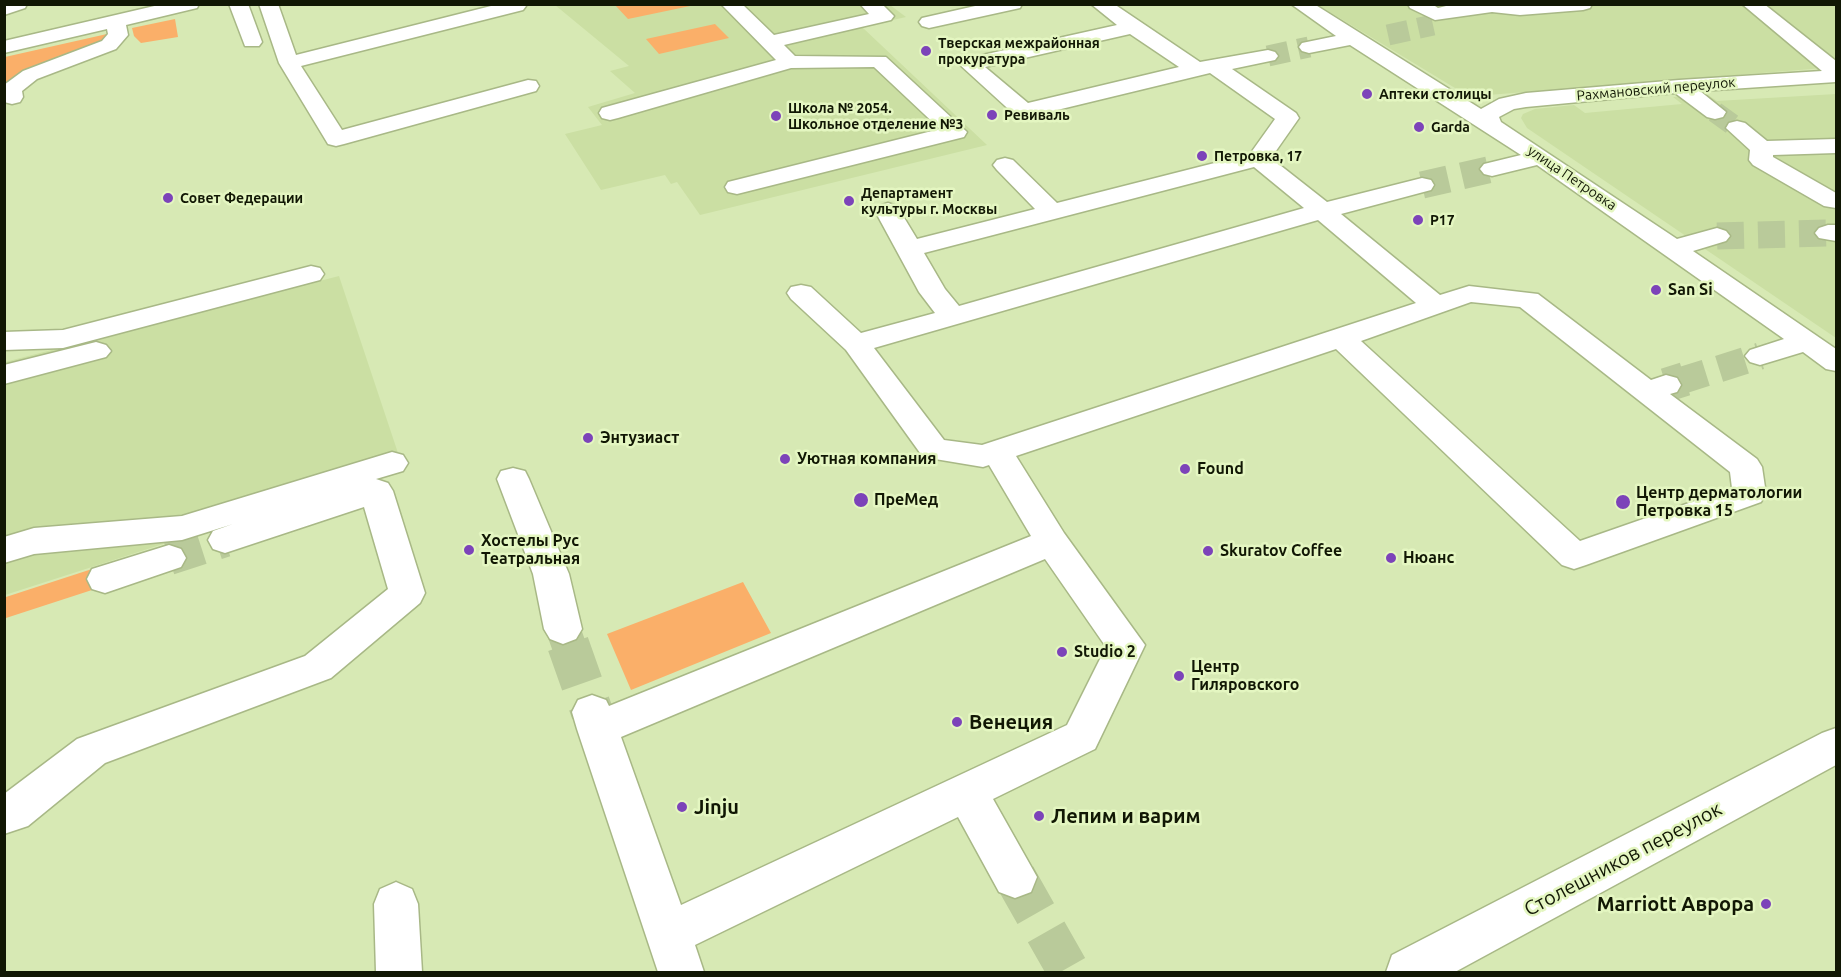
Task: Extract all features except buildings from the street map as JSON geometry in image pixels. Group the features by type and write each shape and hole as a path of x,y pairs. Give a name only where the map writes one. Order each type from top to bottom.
{"street":[{"path":"4,9 18,4"},
{"path":"4,47 116,21 163,7 190,4"},
{"path":"238,4 252,42"},
{"path":"267,4 289,63 336,139 528,86"},
{"path":"730,4 790,62"},
{"path":"769,42 884,16 869,4"},
{"path":"929,22 1012,4"},
{"path":"909,249 1258,159 1288,118 1133,27 1100,4"},
{"name":"улица Петровка","path":"1300,4 1490,123 1828,354"},
{"path":"1417,4 1434,20 1461,9 1492,6 1520,9 1583,4"},
{"path":"1751,4 1836,71"},
{"path":"289,63 516,6"},
{"path":"12,98 10,94 13,88 30,75 109,45 118,35 116,21"},
{"path":"1133,27 969,64 1024,111 1206,68 1268,56"},
{"path":"1309,47 1388,35"},
{"path":"610,113 790,62 879,61 956,132 737,187"},
{"name":"Рахмановский переулок","path":"1490,123 1488,117 1491,111 1507,104 1679,86 1836,75"},
{"path":"1679,86 1715,112"},
{"path":"1737,128 1762,148 1836,147"},
{"path":"1762,148 1761,160 1833,201"},
{"path":"1491,169 1541,157"},
{"path":"1258,159 1436,306"},
{"path":"1005,165 1052,212"},
{"path":"856,344 1322,211 1422,185"},
{"path":"888,211 933,292 952,316"},
{"path":"1674,248 1717,236"},
{"path":"4,341 63,339 311,274"},
{"path":"801,293 856,344 934,449 983,456 1340,337 1436,306 1469,294 1527,300 1656,388 1746,467 1749,494 1574,556 1340,337"},
{"path":"4,375 257,308"},
{"path":"1760,356 1828,354"},
{"path":"997,451 1052,542 1126,645 1081,737 966,792 675,953 595,721 1052,542"},
{"path":"4,550 34,541 182,528 392,463"},
{"path":"513,479 550,574 563,629"},
{"path":"4,815 13,812 91,751 318,667 407,593 376,491 225,540"},
{"path":"105,579 169,558"},
{"name":"Столешников переулок","path":"1409,972 1836,745"},
{"path":"966,792 1015,877"},
{"path":"396,904 399,972"}],"shaded area":[{"name":"Школа № 2054. Школьное отделение №3","path":"555,5 890,5 906,17 862,27 987,145 700,215 677,182 671,184 665,175 601,190 565,134 602,125 588,107 635,93 610,71 629,66"},
{"path":"615,5 695,5 628,19"},
{"path":"1318,5 1836,5 1836,67 1476,96 1455,88"},
{"path":"175,19 178,37 141,43 134,36 132,28"},
{"path":"715,24 729,38 659,54 646,39"},
{"path":"107,34 106,41 27,71 5,83 5,57"},
{"path":"1836,94 1836,338 1527,128 1521,118 1523,114 1535,109 1574,105 1585,113 1682,104 1673,97 1708,95 1717,101"},
{"path":"339,276 404,471 222,525 5,595 5,362"},
{"path":"92,569 92,590 6,618 6,597"},
{"path":"743,582 771,633 631,690 607,634"}],"tunnel":[{"path":"1388,35 1433,25"},
{"path":"1268,56 1309,47"},
{"path":"1715,112 1737,128"},
{"path":"1422,185 1492,169"},
{"path":"1717,236 1828,233"},
{"path":"1680,381 1760,356"},
{"path":"1666,385 1685,379"},
{"path":"169,558 225,540"},
{"path":"563,629 569,646"},
{"path":"568,644 592,712"},
{"path":"1015,877 1069,972"}],"place":[{"name":"Тверская межрайонная прокуратура","path":"926,51"},
{"name":"Аптеки столицы","path":"1367,94"},
{"name":"Ревиваль","path":"992,115"},
{"name":"Школа № 2054. Школьное отделение №3","path":"776,116"},
{"name":"Garda","path":"1419,127"},
{"name":"Петровка, 17","path":"1202,156"},
{"name":"Совет Федерации","path":"168,198"},
{"name":"Департамент культуры г. Москвы","path":"849,201"},
{"name":"P17","path":"1418,220"},
{"name":"San Si","path":"1656,290"},
{"name":"Энтузиаст","path":"588,438"},
{"name":"Уютная компания","path":"785,459"},
{"name":"Found","path":"1185,469"},
{"name":"ПреМед","path":"861,500"},
{"name":"Центр дерматологии Петровка 15","path":"1623,502"},
{"name":"Хостелы Рус Театральная","path":"469,550"},
{"name":"Skuratov Coffee","path":"1208,551"},
{"name":"Нюанс","path":"1391,558"},
{"name":"Studio 2","path":"1062,652"},
{"name":"Центр Гиляровского","path":"1179,676"},
{"name":"Венеция","path":"957,722"},
{"name":"Jinju","path":"682,807"},
{"name":"Лепим и варим","path":"1039,816"},
{"name":"Marriott Аврора","path":"1766,904"}]}
